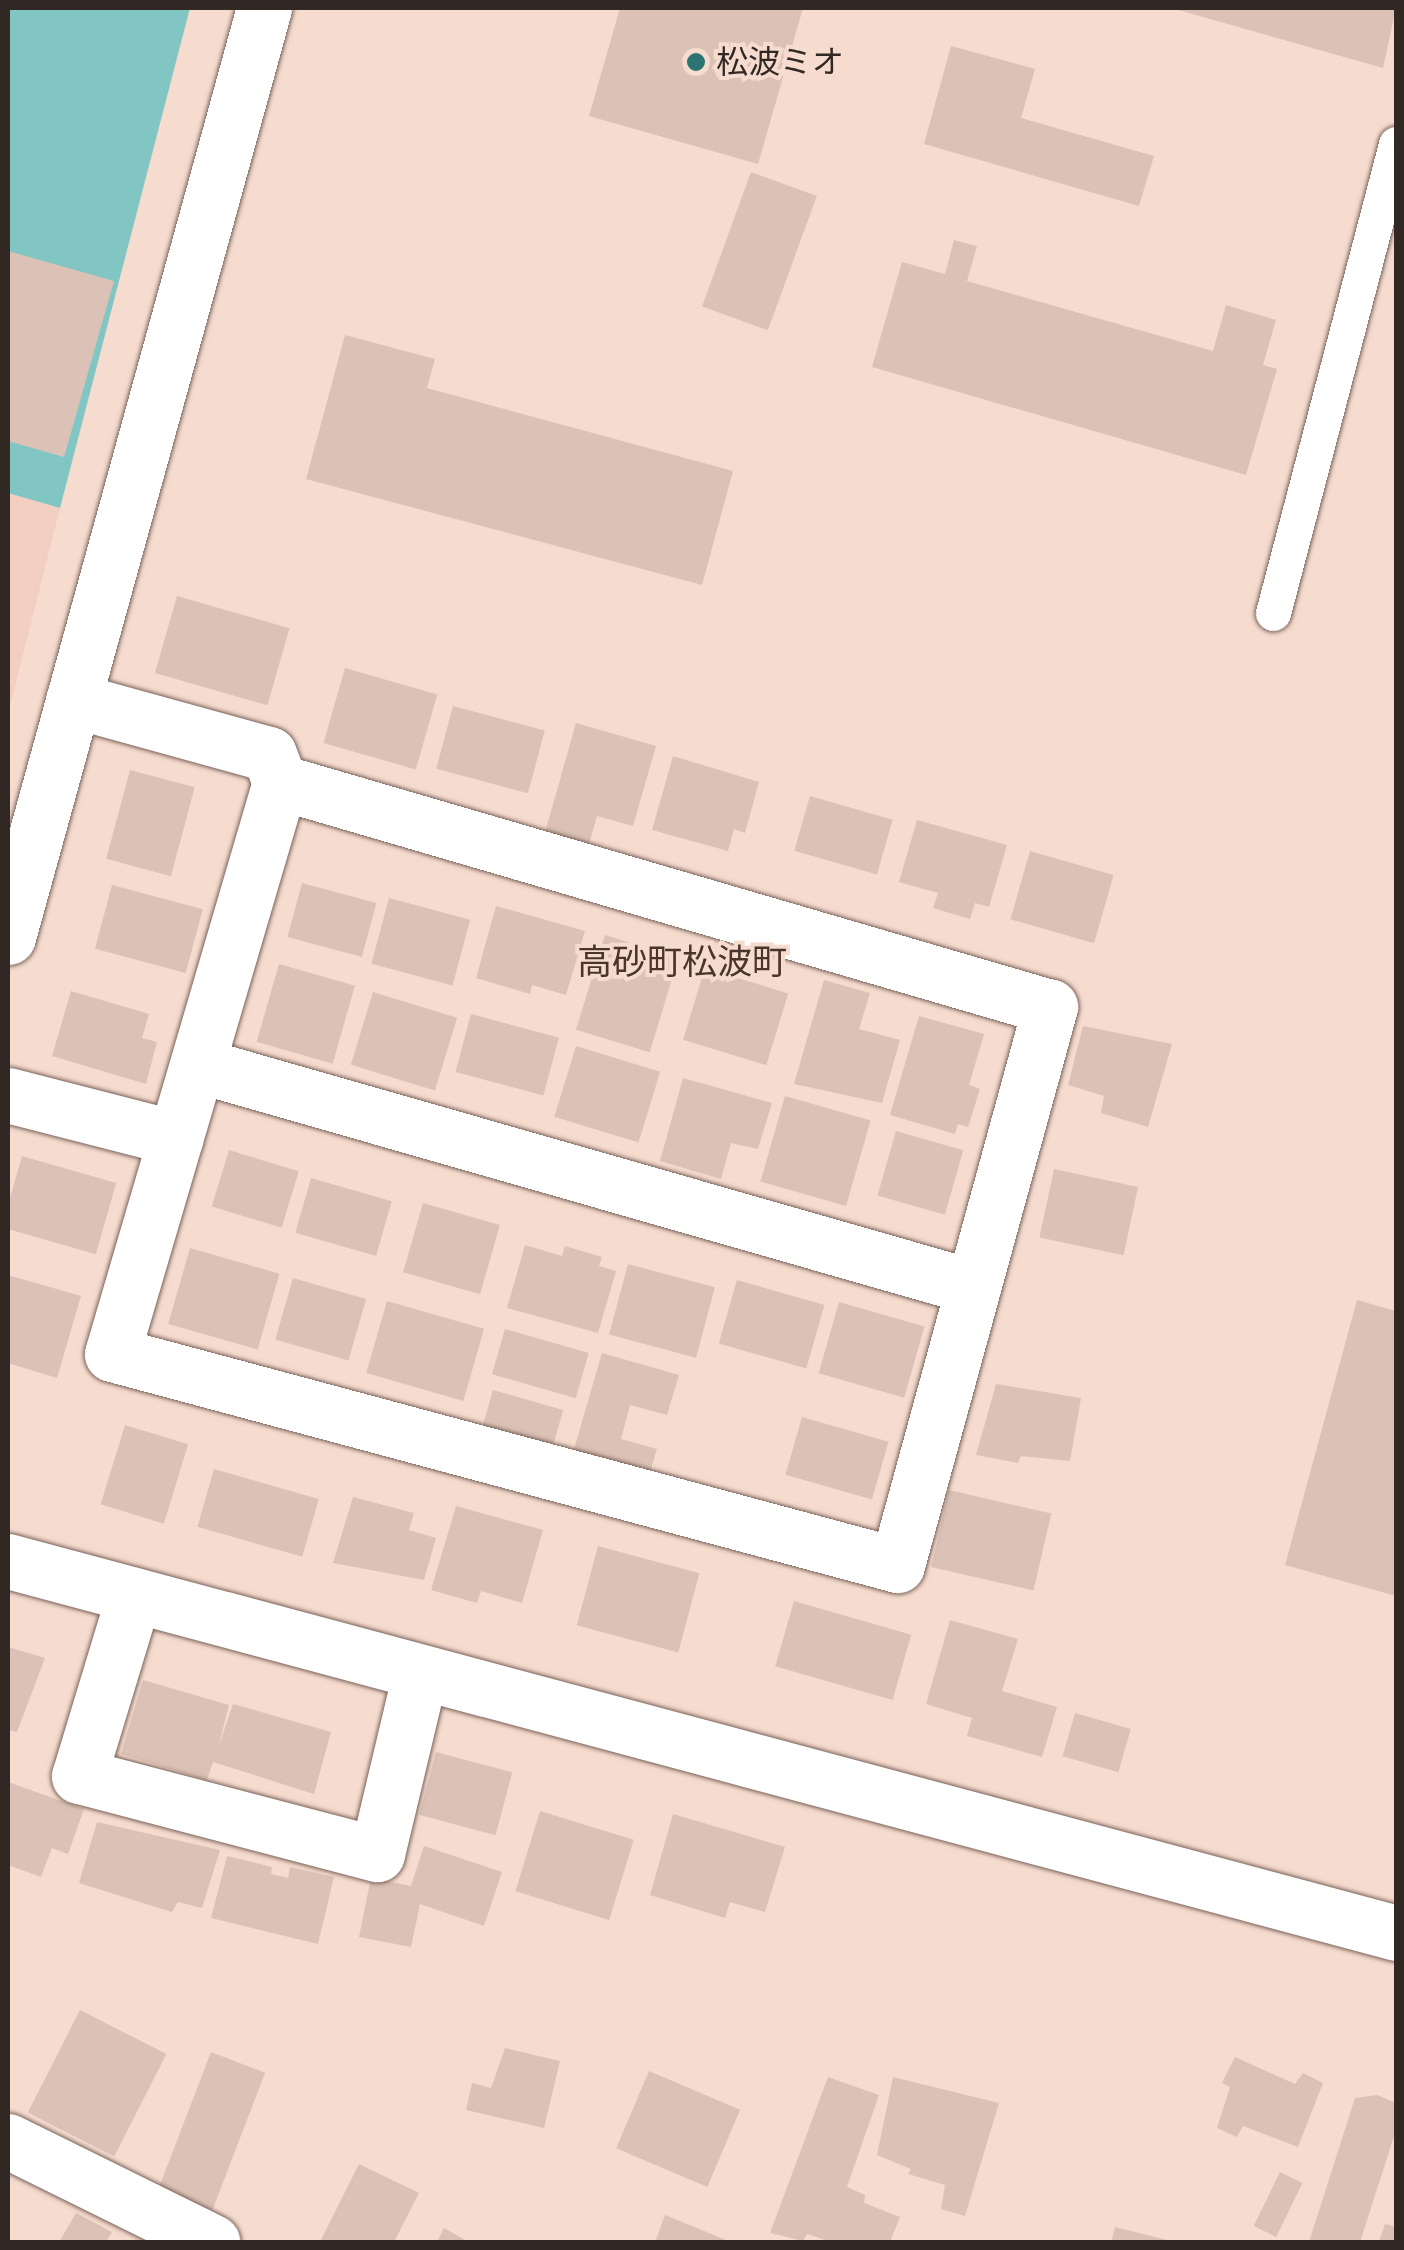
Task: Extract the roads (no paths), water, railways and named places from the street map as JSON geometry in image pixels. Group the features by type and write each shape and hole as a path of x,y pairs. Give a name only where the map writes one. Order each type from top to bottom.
{"street":[{"path":"9,929 264,8"},
{"path":"72,700 269,754 280,782 112,1354 897,1564 1050,1007 280,782"},
{"path":"198,1065 973,1287"},
{"path":"8,1095 176,1138"},
{"path":"8,1561 1396,1933"},
{"path":"134,1595 79,1776 377,1854 420,1673"},
{"path":"8,2141 212,2242"}],"lane":[{"path":"1272,613 1396,144"}],"water":[{"path":"8,8 190,8 60,508 8,493"}],"place":[{"name":"松波ミオ","path":"696,62"}],"district":[{"name":"高砂町松波町","path":"682,962"}]}
